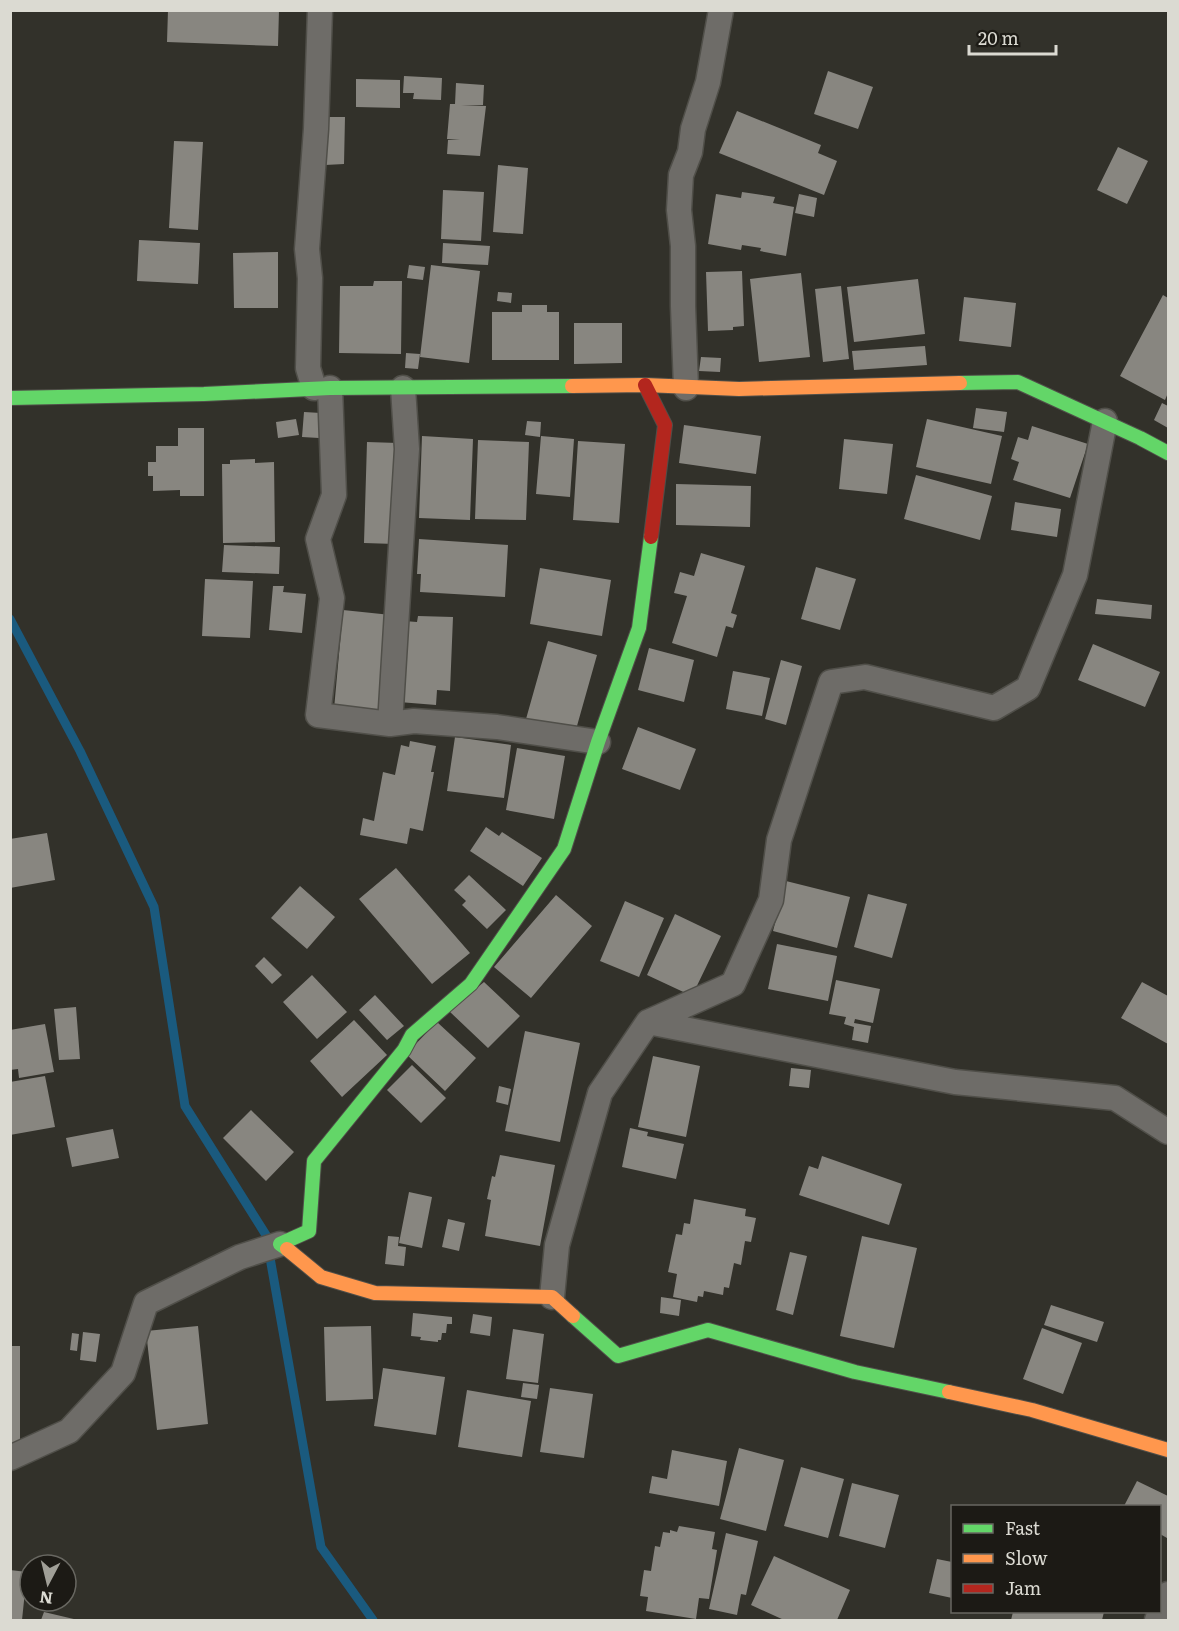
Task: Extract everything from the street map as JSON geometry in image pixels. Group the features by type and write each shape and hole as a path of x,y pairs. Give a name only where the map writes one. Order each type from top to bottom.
{"street":[{"path":"320,10 316,129 307,249 310,278 308,368 322,388 334,495 318,538 332,598 318,715 390,724 414,721 497,727 598,742"},
{"path":"686,388 683,246 679,210 681,175 690,152 693,129 708,82 721,10"},
{"path":"10,398 204,394 322,388 645,385 740,389 1018,382 1168,453"},
{"path":"10,1458 69,1431 123,1373 146,1303 240,1257 280,1244 309,1231 314,1161 404,1050 412,1035 471,984 564,849 598,742 639,628 665,425 645,385"},
{"path":"390,724 407,449 403,388"},
{"path":"552,1297 557,1245 600,1093 648,1022 733,984 771,900 779,840 831,682 866,677 994,708 1028,688 1075,575 1105,422"},
{"path":"648,1022 955,1082 1115,1098 1168,1132"},
{"path":"280,1244 321,1277 375,1293 552,1297 618,1356 708,1330 855,1372 1032,1410 1168,1450"},
{"path":"1161,1611 1168,1594"}],"building":[{"path":"168,10 279,10 278,46 167,42"},
{"path":"828,71 873,87 858,129 814,114"},
{"path":"404,76 442,78 441,100 413,99 414,93 403,93"},
{"path":"356,79 400,80 400,108 356,107"},
{"path":"456,83 484,85 483,105 461,105 486,106 480,156 447,154 448,140 460,140 447,139 450,104 455,104"},
{"path":"737,111 821,145 818,153 837,161 824,195 719,153"},
{"path":"326,117 345,117 344,164 325,165"},
{"path":"174,141 203,142 198,230 169,228"},
{"path":"1118,147 1148,161 1127,204 1097,190"},
{"path":"498,165 528,168 523,234 493,232"},
{"path":"443,190 484,192 481,241 441,239"},
{"path":"742,192 775,197 773,203 794,207 786,256 742,245 741,250 708,244 716,194 741,198"},
{"path":"799,194 817,198 814,217 795,213"},
{"path":"139,240 200,243 198,284 137,281"},
{"path":"443,243 490,246 488,265 442,263"},
{"path":"278,252 278,308 234,308 233,253"},
{"path":"409,265 425,267 423,280 407,278"},
{"path":"431,265 480,271 469,363 420,357"},
{"path":"742,271 744,326 733,327 733,330 708,331 706,272"},
{"path":"801,273 810,357 759,362 750,279"},
{"path":"918,279 925,334 854,342 847,287"},
{"path":"374,281 402,281 401,354 339,353 340,286 373,286"},
{"path":"841,286 849,359 823,362 815,289"},
{"path":"498,292 512,293 511,303 497,301"},
{"path":"1163,295 1168,298 1168,393 1165,400 1120,376"},
{"path":"964,297 1016,303 1011,347 959,341"},
{"path":"522,305 547,305 547,312 559,312 559,360 492,360 492,312 522,312"},
{"path":"574,323 622,323 622,363 574,364"},
{"path":"925,346 927,365 854,370 852,351"},
{"path":"406,353 420,354 418,369 405,368"},
{"path":"701,357 721,358 720,372 699,371"},
{"path":"1162,403 1168,406 1168,428 1154,420"},
{"path":"976,408 1007,412 1004,432 973,428"},
{"path":"304,412 321,413 319,438 302,437"},
{"path":"296,419 299,435 278,438 276,422"},
{"path":"927,419 1002,436 991,484 916,467"},
{"path":"527,421 541,422 540,437 525,435"},
{"path":"684,425 761,436 756,474 679,463"},
{"path":"1032,426 1088,444 1070,498 1013,480 1019,462 1011,459 1018,437 1028,440"},
{"path":"178,428 204,428 204,496 180,496 180,490 153,491 153,476 148,476 148,462 156,462 156,446 178,446"},
{"path":"422,436 473,439 470,520 419,518"},
{"path":"541,436 574,439 570,497 536,494"},
{"path":"844,439 893,444 887,494 839,489"},
{"path":"478,440 529,442 526,520 475,519"},
{"path":"578,441 625,444 619,523 573,520"},
{"path":"367,442 398,443 395,544 364,543"},
{"path":"255,459 255,463 274,462 275,542 223,543 222,464 230,464 230,460"},
{"path":"916,475 992,496 980,540 904,519"},
{"path":"676,484 751,486 750,527 676,525"},
{"path":"1015,502 1061,509 1057,537 1011,530"},
{"path":"419,539 508,545 505,597 420,592 421,574 417,574"},
{"path":"224,545 280,547 279,574 222,572"},
{"path":"701,553 745,566 731,613 737,615 733,628 726,626 717,657 672,643 687,596 674,593 680,572 694,576"},
{"path":"816,567 856,579 840,630 801,619"},
{"path":"540,568 611,580 602,636 530,624"},
{"path":"205,579 253,581 250,638 202,636"},
{"path":"273,586 284,586 283,592 306,594 302,633 269,630"},
{"path":"1097,599 1152,605 1151,619 1095,614"},
{"path":"343,610 391,615 382,713 334,709"},
{"path":"418,616 453,617 450,691 437,690 436,705 399,702 404,621 417,622"},
{"path":"548,641 597,655 575,733 526,719"},
{"path":"1093,644 1160,672 1145,707 1078,680"},
{"path":"649,648 694,660 684,702 638,690"},
{"path":"781,660 802,666 786,725 765,719"},
{"path":"733,671 770,678 762,716 726,709"},
{"path":"638,727 696,749 680,790 622,769"},
{"path":"455,737 511,745 504,798 447,791"},
{"path":"410,741 436,746 431,772 434,772 423,831 410,828 407,844 360,835 363,818 374,821 383,772 395,775 401,745 409,747"},
{"path":"517,748 565,756 554,819 506,810"},
{"path":"486,827 499,836 502,832 542,858 523,886 470,851"},
{"path":"47,833 55,880 10,888 10,839"},
{"path":"396,868 470,953 432,984 359,899"},
{"path":"469,875 506,910 487,929 462,905 466,901 454,890"},
{"path":"786,881 850,897 837,948 773,931"},
{"path":"300,886 335,917 307,949 271,918"},
{"path":"868,894 907,904 892,958 854,947"},
{"path":"556,895 592,926 531,998 494,967"},
{"path":"625,901 664,918 639,977 600,961"},
{"path":"675,914 721,936 692,996 647,975"},
{"path":"777,944 837,956 828,1001 768,989"},
{"path":"264,957 282,975 272,984 255,966"},
{"path":"312,975 347,1012 317,1039 283,1002"},
{"path":"836,980 880,989 873,1023 855,1019 854,1023 871,1026 868,1043 852,1040 854,1027 844,1024 846,1017 829,1014"},
{"path":"484,982 520,1016 488,1048 449,1011"},
{"path":"1142,982 1168,996 1168,1044 1121,1018"},
{"path":"375,995 404,1026 387,1040 359,1010"},
{"path":"76,1007 80,1059 59,1060 54,1009"},
{"path":"354,1020 387,1055 342,1097 310,1061"},
{"path":"437,1022 476,1058 445,1091 406,1054"},
{"path":"45,1024 54,1072 19,1078 18,1069 10,1070 10,1030"},
{"path":"525,1031 580,1043 560,1142 505,1131"},
{"path":"653,1056 700,1066 686,1137 638,1127"},
{"path":"412,1065 446,1098 421,1123 387,1090"},
{"path":"791,1068 811,1070 809,1088 789,1086"},
{"path":"45,1076 55,1127 10,1135 10,1082"},
{"path":"499,1086 511,1089 508,1105 496,1102"},
{"path":"251,1110 294,1152 266,1181 223,1138"},
{"path":"630,1128 648,1132 647,1136 684,1144 676,1179 622,1167"},
{"path":"113,1129 119,1158 72,1167 66,1138"},
{"path":"500,1155 555,1165 540,1246 485,1236 491,1200 487,1199"},
{"path":"822,1156 902,1184 889,1225 799,1195 809,1166 818,1169"},
{"path":"409,1192 432,1197 422,1248 399,1243"},
{"path":"694,1199 746,1209 745,1216 756,1218 751,1242 745,1241 741,1265 734,1263 729,1288 724,1287 723,1295 704,1291 703,1297 698,1296 697,1302 673,1297 677,1274 668,1272 676,1234 682,1235 684,1223 690,1224"},
{"path":"448,1219 465,1223 459,1251 442,1247"},
{"path":"388,1236 399,1237 398,1246 406,1247 404,1266 385,1264"},
{"path":"862,1236 917,1248 894,1348 840,1336"},
{"path":"790,1252 807,1256 793,1315 776,1310"},
{"path":"661,1297 681,1300 679,1316 660,1313"},
{"path":"1051,1305 1104,1322 1097,1342 1044,1325"},
{"path":"413,1313 452,1317 452,1324 447,1324 446,1333 442,1333 441,1340 438,1342 420,1340 421,1337 411,1336"},
{"path":"473,1314 492,1317 490,1336 470,1333"},
{"path":"198,1326 208,1424 157,1430 146,1331"},
{"path":"371,1326 373,1399 326,1401 324,1327"},
{"path":"1042,1328 1082,1343 1063,1394 1023,1379"},
{"path":"513,1329 544,1334 538,1383 506,1379"},
{"path":"83,1332 100,1334 96,1362 80,1360"},
{"path":"72,1333 79,1334 77,1351 70,1350"},
{"path":"10,1346 20,1346 20,1444 10,1444"},
{"path":"383,1368 445,1377 436,1435 374,1426"},
{"path":"523,1383 539,1385 537,1399 521,1397"},
{"path":"550,1388 593,1394 584,1458 540,1452"},
{"path":"467,1390 531,1401 522,1457 458,1447"},
{"path":"739,1448 784,1460 766,1531 720,1519"},
{"path":"672,1450 727,1461 719,1506 649,1493 652,1476 667,1479"},
{"path":"801,1467 844,1479 828,1538 784,1526"},
{"path":"1137,1481 1168,1496 1167,1538 1161,1535 1161,1505 1125,1505"},
{"path":"852,1483 899,1495 885,1548 839,1536"},
{"path":"679,1526 715,1532 712,1549 717,1550 709,1599 699,1598 696,1619 646,1611 648,1597 640,1596 644,1570 651,1571 655,1546 660,1547 663,1532 670,1533 670,1530 677,1532"},
{"path":"726,1533 758,1541 746,1595 741,1594 737,1615 709,1609"},
{"path":"774,1556 850,1590 837,1620 784,1620 751,1605"},
{"path":"937,1559 951,1562 951,1598 929,1593"},
{"path":"10,1570 18,1571 18,1613 23,1613 22,1620 10,1620"},
{"path":"44,1613 48,1613 78,1620 41,1620"},
{"path":"1013,1613 1104,1613 1102,1620 1011,1620"}],"waterway":[{"path":"10,619 80,751 154,907 185,1106 266,1235 321,1547 373,1620"}],"traffic: fast":[{"path":"960,383 1018,382 1168,453"},
{"path":"10,398 204,394 330,388 572,386"},
{"path":"287,1249 280,1244 309,1231 314,1161 404,1050 412,1035 471,984 564,849 598,742 639,628 651,537"},
{"path":"573,1316 618,1356 708,1330 855,1372 949,1392"}],"traffic: slow":[{"path":"572,386 645,385 739,389 960,383"},
{"path":"287,1249 321,1277 375,1293 552,1297 573,1316"},
{"path":"949,1392 1032,1410 1168,1450"}],"traffic: jam":[{"path":"645,385 665,425 651,537"}]}
